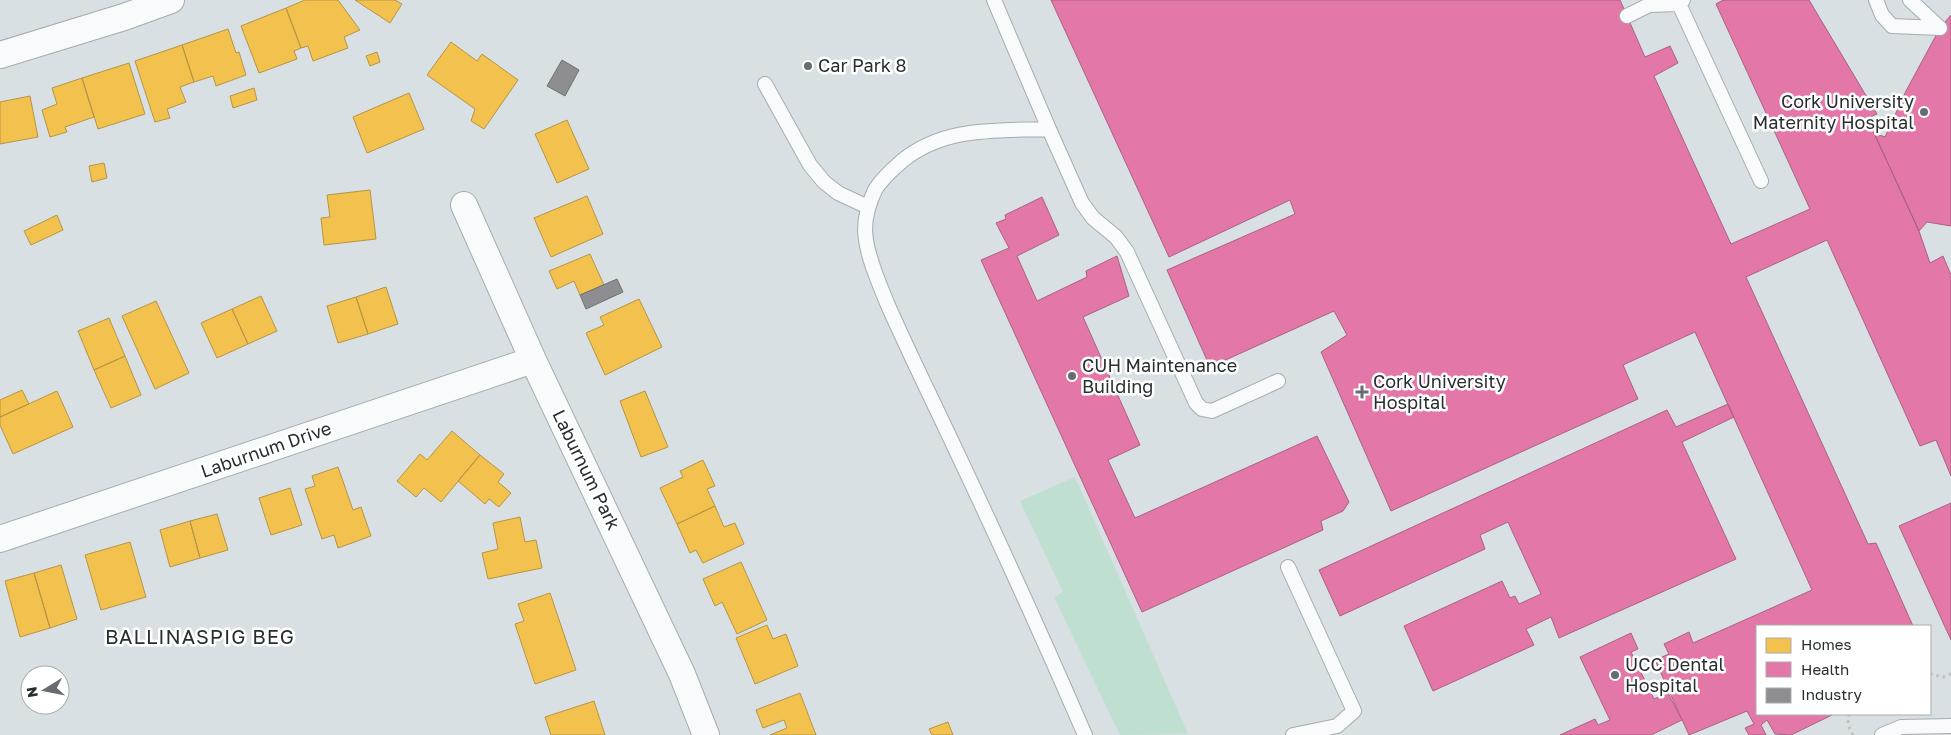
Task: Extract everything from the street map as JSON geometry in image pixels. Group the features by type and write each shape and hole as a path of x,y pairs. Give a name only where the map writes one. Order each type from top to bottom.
{"street":[{"path":"0,55 172,0"},
{"name":"Laburnum Park","path":"464,204 533,360 682,674 706,735"},
{"name":"Laburnum Drive","path":"0,539 533,360"}],"lane":[{"path":"994,0 1082,203 1093,218 1116,237 1126,252 1196,403 1202,409 1212,410 1278,381"},
{"path":"1876,0 1882,15 1892,26 1940,28 1910,0"},
{"path":"1627,16 1650,6 1681,2 1761,181"},
{"path":"765,84 810,165 824,182 838,192 868,207"},
{"path":"1049,129 964,134 926,144 912,152 888,172 868,207 865,224 866,240 876,276 898,329 970,478 1086,735"},
{"path":"1288,566 1354,711 1337,726 1293,735"},
{"path":"1882,735 1901,727 1951,726"}],"path":[{"path":"1931,674 1943,677 1951,674"},
{"path":"1849,715 1848,725 1852,735"}],"green space":[{"path":"1075,477 1188,734 1120,735 1054,597 1063,592 1020,501"}],"building: Homes":[{"path":"305,0 338,0 360,30 344,37 348,48 313,61 308,46 301,48 286,8"},
{"path":"355,0 395,0 402,4 390,23"},
{"path":"286,8 301,48 294,51 297,59 259,73 241,26"},
{"path":"228,29 236,53 239,52 246,75 216,86 213,76 194,82 182,45"},
{"path":"451,42 477,61 482,54 518,80 484,129 471,121 475,109 427,75"},
{"path":"182,45 194,82 180,87 186,102 167,109 170,118 155,122 135,61"},
{"path":"377,52 380,62 370,66 366,56"},
{"path":"129,63 145,114 98,129 82,78"},
{"path":"82,78 94,117 65,127 67,132 50,137 42,110 57,104 52,88"},
{"path":"254,88 257,100 233,108 230,96"},
{"path":"409,93 424,129 367,153 353,117"},
{"path":"30,96 38,137 0,144 0,102"},
{"path":"567,120 589,169 557,183 535,134"},
{"path":"104,163 107,178 92,182 89,166"},
{"path":"370,190 376,239 324,245 321,218 330,217 327,195"},
{"path":"587,196 603,234 551,257 534,218"},
{"path":"57,215 63,230 31,245 24,231"},
{"path":"590,254 604,285 580,295 574,281 557,289 549,271"},
{"path":"386,287 398,324 368,334 356,297"},
{"path":"261,296 277,331 248,344 232,309"},
{"path":"356,297 368,334 338,343 327,306"},
{"path":"639,299 662,347 605,375 586,333 604,325 600,317"},
{"path":"156,301 189,373 155,389 122,316"},
{"path":"232,309 248,344 217,358 201,323"},
{"path":"109,318 125,356 94,370 78,331"},
{"path":"125,356 141,395 111,408 94,370"},
{"path":"22,390 29,404 0,417 0,400"},
{"path":"57,391 73,427 13,454 0,425 0,417"},
{"path":"645,391 668,447 641,457 620,401"},
{"path":"452,431 480,455 441,502 424,488 416,497 397,481 420,454 427,460"},
{"path":"480,455 504,474 498,482 511,493 499,507 489,499 485,504 458,481"},
{"path":"703,460 715,486 707,489 715,506 677,524 660,488 683,477 680,471"},
{"path":"338,467 353,510 361,507 371,536 338,548 334,535 322,539 305,489 315,486 312,476"},
{"path":"290,488 302,525 271,535 259,498"},
{"path":"715,506 724,527 735,523 744,544 703,563 696,550 690,553 677,524"},
{"path":"217,514 228,550 200,558 190,521"},
{"path":"520,517 525,542 536,540 542,568 488,579 482,553 498,549 493,523"},
{"path":"190,521 200,558 170,567 160,530"},
{"path":"130,542 146,597 101,610 85,555"},
{"path":"741,562 767,620 737,634 722,602 715,606 703,579"},
{"path":"61,565 77,619 50,628 34,573"},
{"path":"34,573 50,628 20,637 5,581"},
{"path":"550,593 576,670 535,684 515,624 524,621 518,604"},
{"path":"767,625 773,639 786,634 798,666 755,684 736,638"},
{"path":"800,693 816,735 770,735 787,728 784,720 763,728 756,710"},
{"path":"594,701 605,735 551,735 545,717"},
{"path":"948,722 953,735 932,735 929,729"}],"building: Health":[{"name":"Cork University Hospital","path":"1051,0 1620,0 1645,57 1670,46 1678,63 1654,76 1731,244 1810,209 1716,4 1723,0 1809,0 1877,114 1865,119 1874,133 1919,231 1930,263 1943,256 1951,275 1951,476 1936,440 1920,446 1827,240 1746,277 1868,544 1876,543 1913,625 1756,625 1756,715 1832,715 1791,735 1775,734 1767,720 1761,725 1766,735 1749,735 1745,728 1754,724 1747,711 1689,735 1655,660 1669,654 1664,644 1689,632 1693,643 1812,590 1695,332 1623,365 1638,399 1391,511 1321,352 1347,335 1334,311 1210,367 1167,270 1295,214 1290,200 1169,257"},
{"name":"Cork University Maternity Hospital","path":"1951,15 1951,226 1927,222 1919,231 1874,133 1885,137 1906,91 1940,28"},
{"name":"CUH Maintenance Building","path":"1042,197 1059,235 1017,256 1037,301 1087,277 1086,271 1117,256 1129,296 1083,317 1140,445 1108,460 1135,518 1317,436 1349,502 1343,511 1321,521 1323,530 1142,612 981,260 1009,248 996,223 1006,219 1005,215"},
{"path":"1728,404 1734,417 1682,442 1736,559 1559,638 1551,617 1526,629 1534,645 1433,691 1404,626 1502,581 1510,598 1515,596 1519,604 1541,594 1508,522 1480,535 1485,549 1340,616 1319,570 1667,410 1676,427"},
{"path":"1951,503 1951,640 1899,526"},
{"name":"UCC Dental Hospital","path":"1631,633 1638,649 1631,652 1654,699 1668,693 1682,720 1651,735 1560,735 1595,719 1598,725 1610,720 1580,657"}],"building: Industry":[{"path":"562,60 579,70 565,96 547,86"},
{"path":"617,279 623,292 586,309 580,295"}],"place":[{"name":"Car Park 8","path":"808,66"},
{"name":"Cork University Maternity Hospital","path":"1924,112"},
{"name":"CUH Maintenance Building","path":"1072,376"},
{"name":"Cork University Hospital","path":"1362,392"},
{"name":"UCC Dental Hospital","path":"1615,675"}],"district":[{"name":"BALLINASPIG BEG","path":"200,637"}]}
